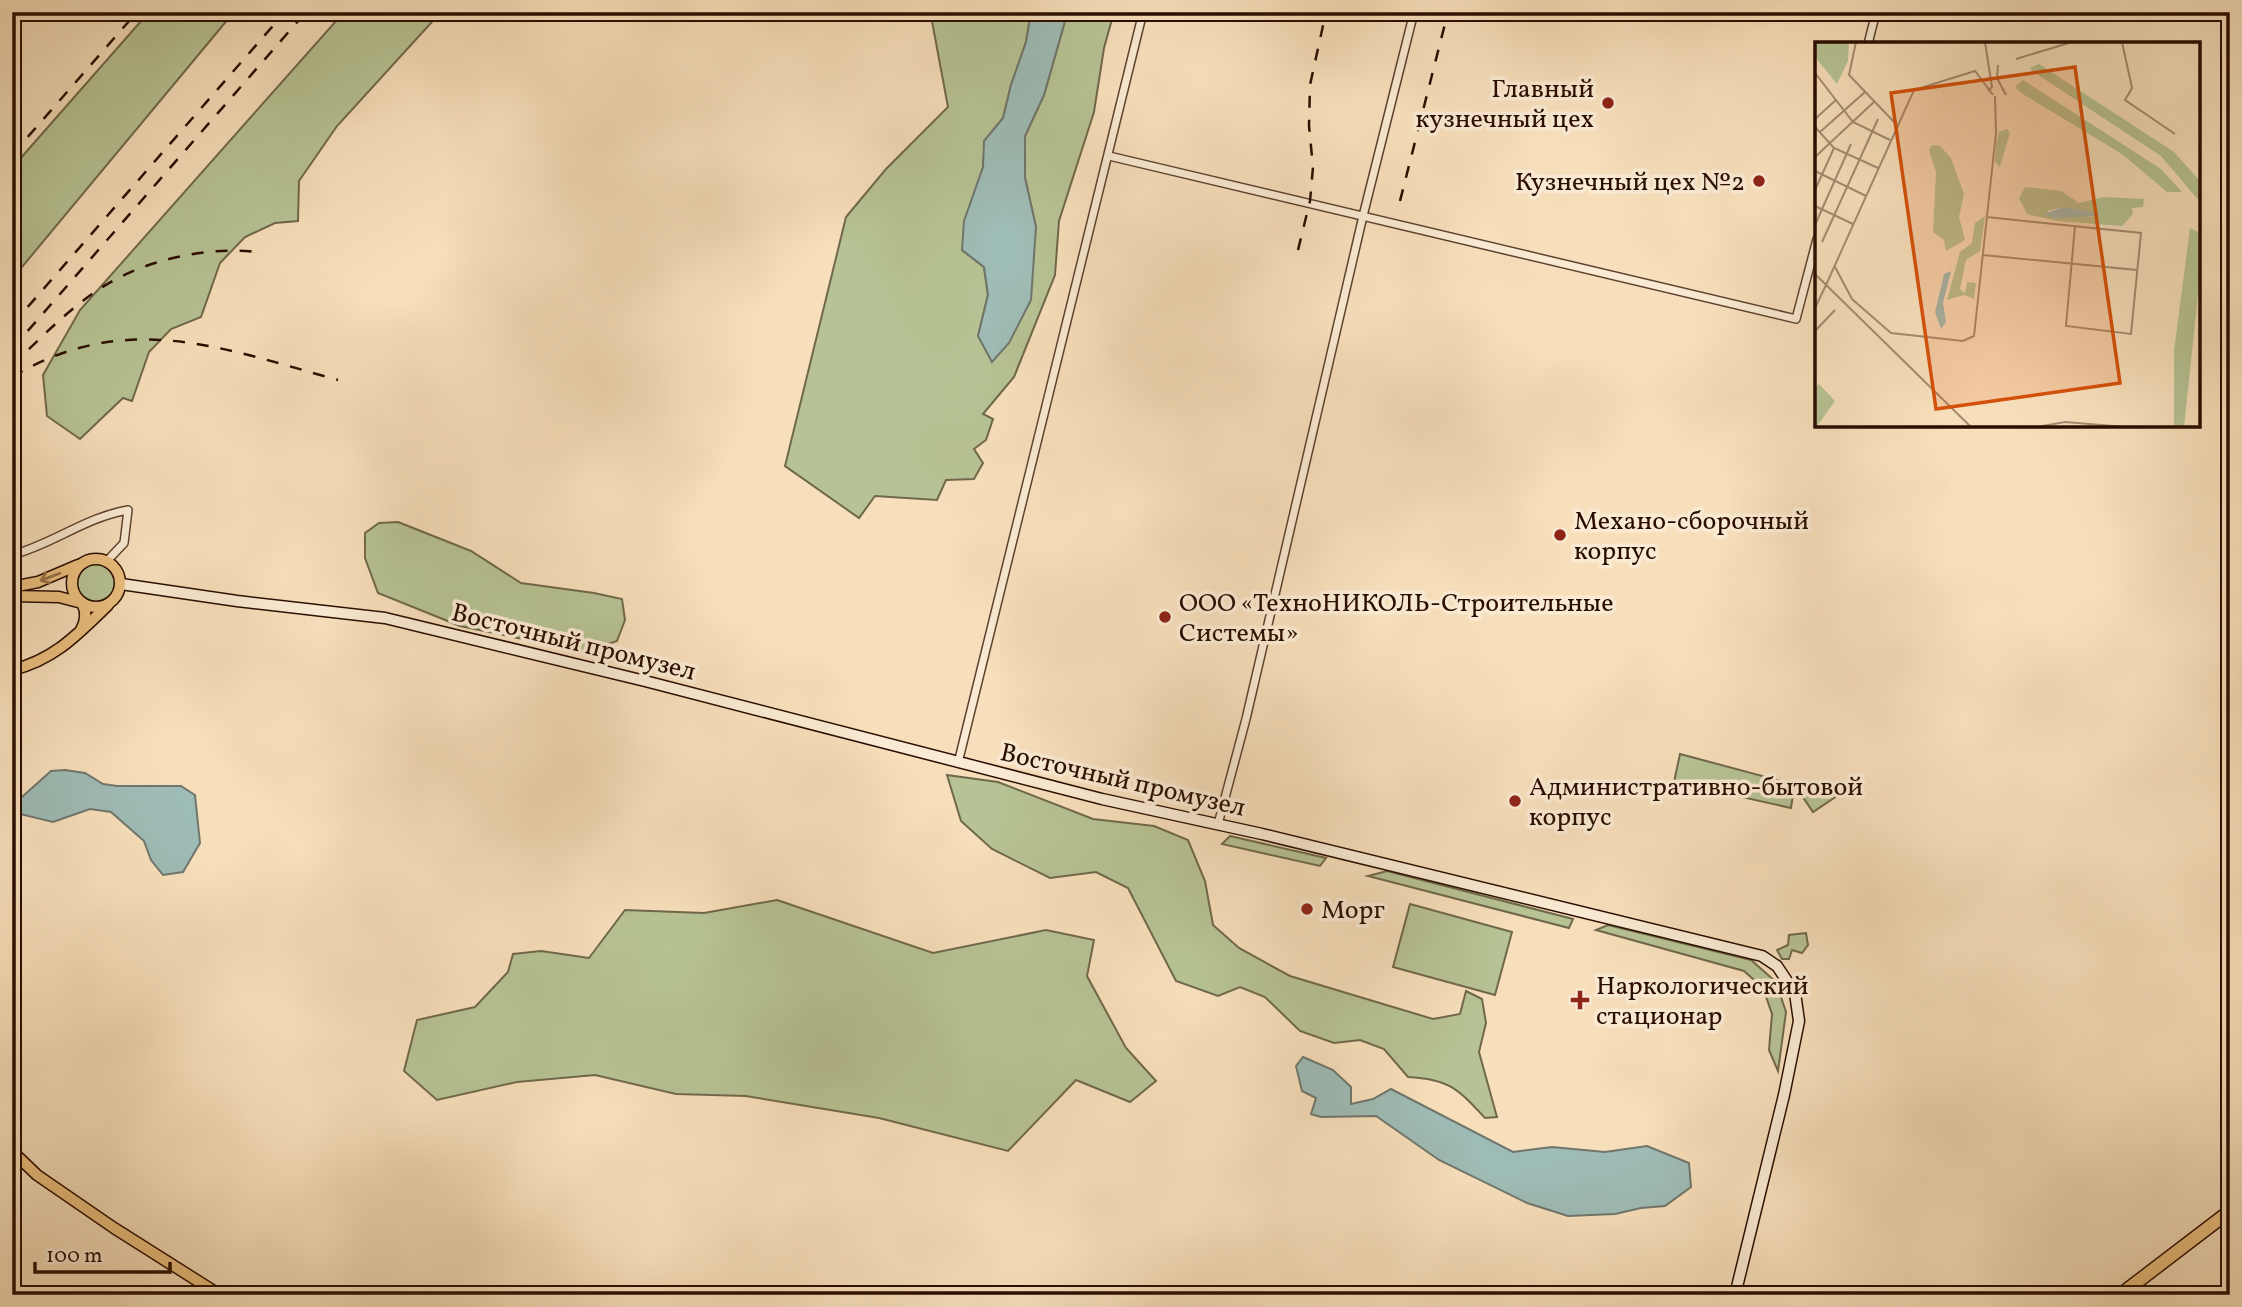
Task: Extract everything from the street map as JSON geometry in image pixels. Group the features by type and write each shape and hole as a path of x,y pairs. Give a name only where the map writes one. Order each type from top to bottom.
{"highway":[{"path":"2120,1295 2230,1211"}],"main road":[{"path":"12,587 57,575 86,561 100,559 116,568 121,584 113,601 79,633 44,660 12,670"},
{"path":"79,633 85,617 72,582 75,570 86,561"},
{"path":"12,596 59,597 99,607 113,601"},
{"path":"12,1151 37,1175 220,1295"}],"street":[{"path":"957,763 1110,156 1143,12"},
{"path":"1218,824 1246,719 1363,216 1414,12"},
{"path":"1868,42 1876,12"},
{"path":"1110,156 1796,318 1815,247"},
{"path":"12,555 88,521 128,510 124,542 107,561"},
{"name":"Восточный промузел","path":"121,584 385,618 658,684 957,763 1762,956 1777,966 1795,993 1799,1021 1784,1095 1735,1295"}],"green space":[{"path":"149,12 234,12 12,279 12,168"},
{"path":"344,12 441,12 337,126 299,181 298,221 275,223 245,237 220,263 201,317 171,329 149,352 132,401 123,398 80,439 47,416 43,375 80,310"},
{"path":"933,12 1031,12 1026,42 1003,118 985,141 983,167 962,250 984,267 988,295 978,336 1033,247 1036,227 1025,178 1025,136 1044,95 1065,21 1064,12 1114,12 1104,48 1094,112 1059,221 1055,275 1014,377 983,414 993,419 986,440 974,449 983,463 974,479 946,480 937,500 875,496 859,518 785,466 846,217 886,169 948,107 931,16"},
{"path":"398,522 471,551 521,583 622,599 625,620 617,641 586,652 460,626 378,593 365,558 365,533 379,523"},
{"path":"96,563 104,564 110,569 115,575 115,591 110,597 104,602 96,603 88,602 82,597 77,591 76,583 77,575 82,569 88,564"},
{"path":"1680,754 1837,796 1813,812 1800,793 1793,795 1791,808 1674,782"},
{"path":"947,775 998,782 1093,819 1154,826 1188,840 1205,881 1213,925 1239,948 1290,976 1433,1019 1460,1014 1466,991 1482,999 1486,1023 1479,1052 1497,1117 1485,1118 1452,1087 1434,1080 1408,1077 1384,1049 1360,1040 1334,1043 1300,1031 1265,997 1240,987 1218,996 1176,981 1128,888 1096,872 1050,878 992,849 961,821"},
{"path":"1230,836 1326,858 1320,866 1222,844"},
{"path":"1387,871 1573,919 1569,928 1368,876"},
{"path":"777,900 933,953 1046,930 1094,940 1087,976 1126,1048 1156,1081 1130,1102 1076,1080 1008,1151 879,1118 746,1096 676,1094 595,1075 517,1082 437,1100 404,1071 417,1020 475,1007 508,972 513,954 541,951 589,958 625,910 704,913"},
{"path":"1410,904 1512,932 1495,995 1393,967"},
{"path":"1608,925 1751,960 1776,982 1786,1012 1778,1071 1769,1050 1772,1014 1763,988 1744,971 1596,930"},
{"path":"1806,933 1808,945 1802,953 1792,950 1789,959 1782,959 1777,950 1788,945 1789,935"}],"water":[{"path":"1031,12 1064,12 1065,21 1044,95 1025,136 1025,178 1036,227 1031,300 1009,343 992,362 978,336 988,295 984,267 962,250 964,221 983,167 984,141 1003,118 1026,42"},
{"path":"51,771 85,773 103,784 181,786 195,795 200,843 183,872 163,875 151,860 144,841 111,812 90,809 53,822 16,813 13,805"},
{"path":"1303,1057 1333,1070 1351,1087 1351,1104 1373,1099 1391,1089 1513,1152 1552,1147 1605,1152 1647,1146 1689,1163 1691,1187 1665,1206 1615,1214 1568,1216 1527,1203 1439,1160 1376,1116 1321,1117 1311,1114 1316,1098 1302,1091 1296,1066"}],"railway":[{"path":"12,155 137,12"},
{"path":"12,325 285,12"},
{"path":"12,349 306,12"},
{"path":"1298,250 1310,201 1313,167 1309,126 1310,85 1326,12"},
{"path":"1400,201 1448,12"},
{"path":"12,366 81,302 128,273 192,254 256,252"},
{"path":"12,377 54,356 95,344 135,340 174,341 214,347 338,380"}],"place":[{"name":"Главный кузнечный цех","path":"1608,103"},
{"name":"Кузнечный цех №2","path":"1759,181"},
{"name":"Механо-сборочный корпус","path":"1560,535"},
{"name":"ООО «ТехноНИКОЛЬ-Строительные Системы»","path":"1165,617"},
{"name":"Административно-бытовой корпус","path":"1515,801"},
{"name":"Морг","path":"1307,909"},
{"name":"Наркологический стационар","path":"1580,1000"}]}
